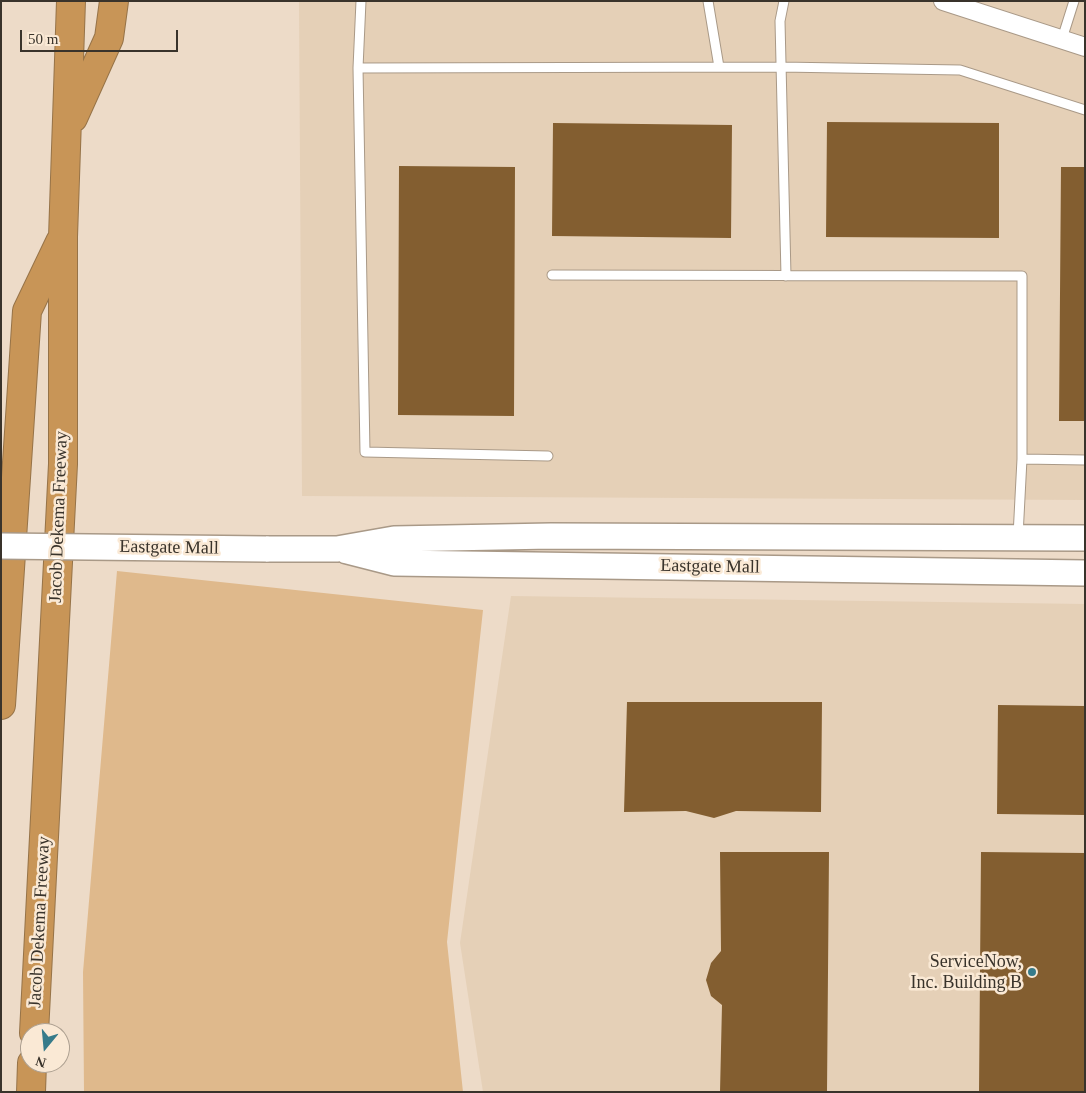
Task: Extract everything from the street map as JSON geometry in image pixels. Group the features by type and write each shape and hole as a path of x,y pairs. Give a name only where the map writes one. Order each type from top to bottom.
{"highway":[{"name":"Jacob Dekema Freeway","path":"35,1023 63,464 62,237 71,1"},
{"path":"67,131 109,38 114,1"},
{"path":"1,705 26,311 62,237"},
{"path":"31,1092 32,1073"}],"main road":[{"name":"Eastgate Mall","path":"1,546 338,549 394,539 1085,538"},
{"name":"Eastgate Mall","path":"338,549 394,562 1085,573"}],"street":[{"path":"943,1 1085,47"}],"lane":[{"path":"361,1 358,68 365,452 548,456"},
{"path":"708,1 719,67"},
{"path":"784,1 780,21 786,276"},
{"path":"1062,39 1074,1"},
{"path":"358,68 781,67 960,70 1085,110"},
{"path":"552,276 1022,276 1022,459 1018,537"},
{"path":"1022,459 1085,460"}],"shaded area":[{"path":"299,1 1085,1 1085,500 302,496"},
{"path":"117,571 483,610 447,942 463,1092 84,1092 83,972"},
{"path":"511,596 1085,604 1085,1092 483,1092 460,943"}],"building":[{"path":"827,122 999,123 999,238 826,237"},
{"path":"553,123 732,125 731,238 552,236"},
{"path":"399,166 515,167 514,416 398,415"},
{"path":"1061,167 1085,167 1085,421 1059,421"},
{"path":"627,702 822,702 821,812 736,811 714,818 686,811 624,812"},
{"path":"998,705 1085,706 1085,815 997,814"},
{"path":"720,852 829,852 827,1092 720,1092 722,1005 711,996 706,980 711,963 721,951"},
{"name":"ServiceNow, Inc. Building B","path":"981,852 1085,853 1085,1092 979,1092"}],"place":[{"name":"ServiceNow, Inc. Building B","path":"1032,972"}]}
